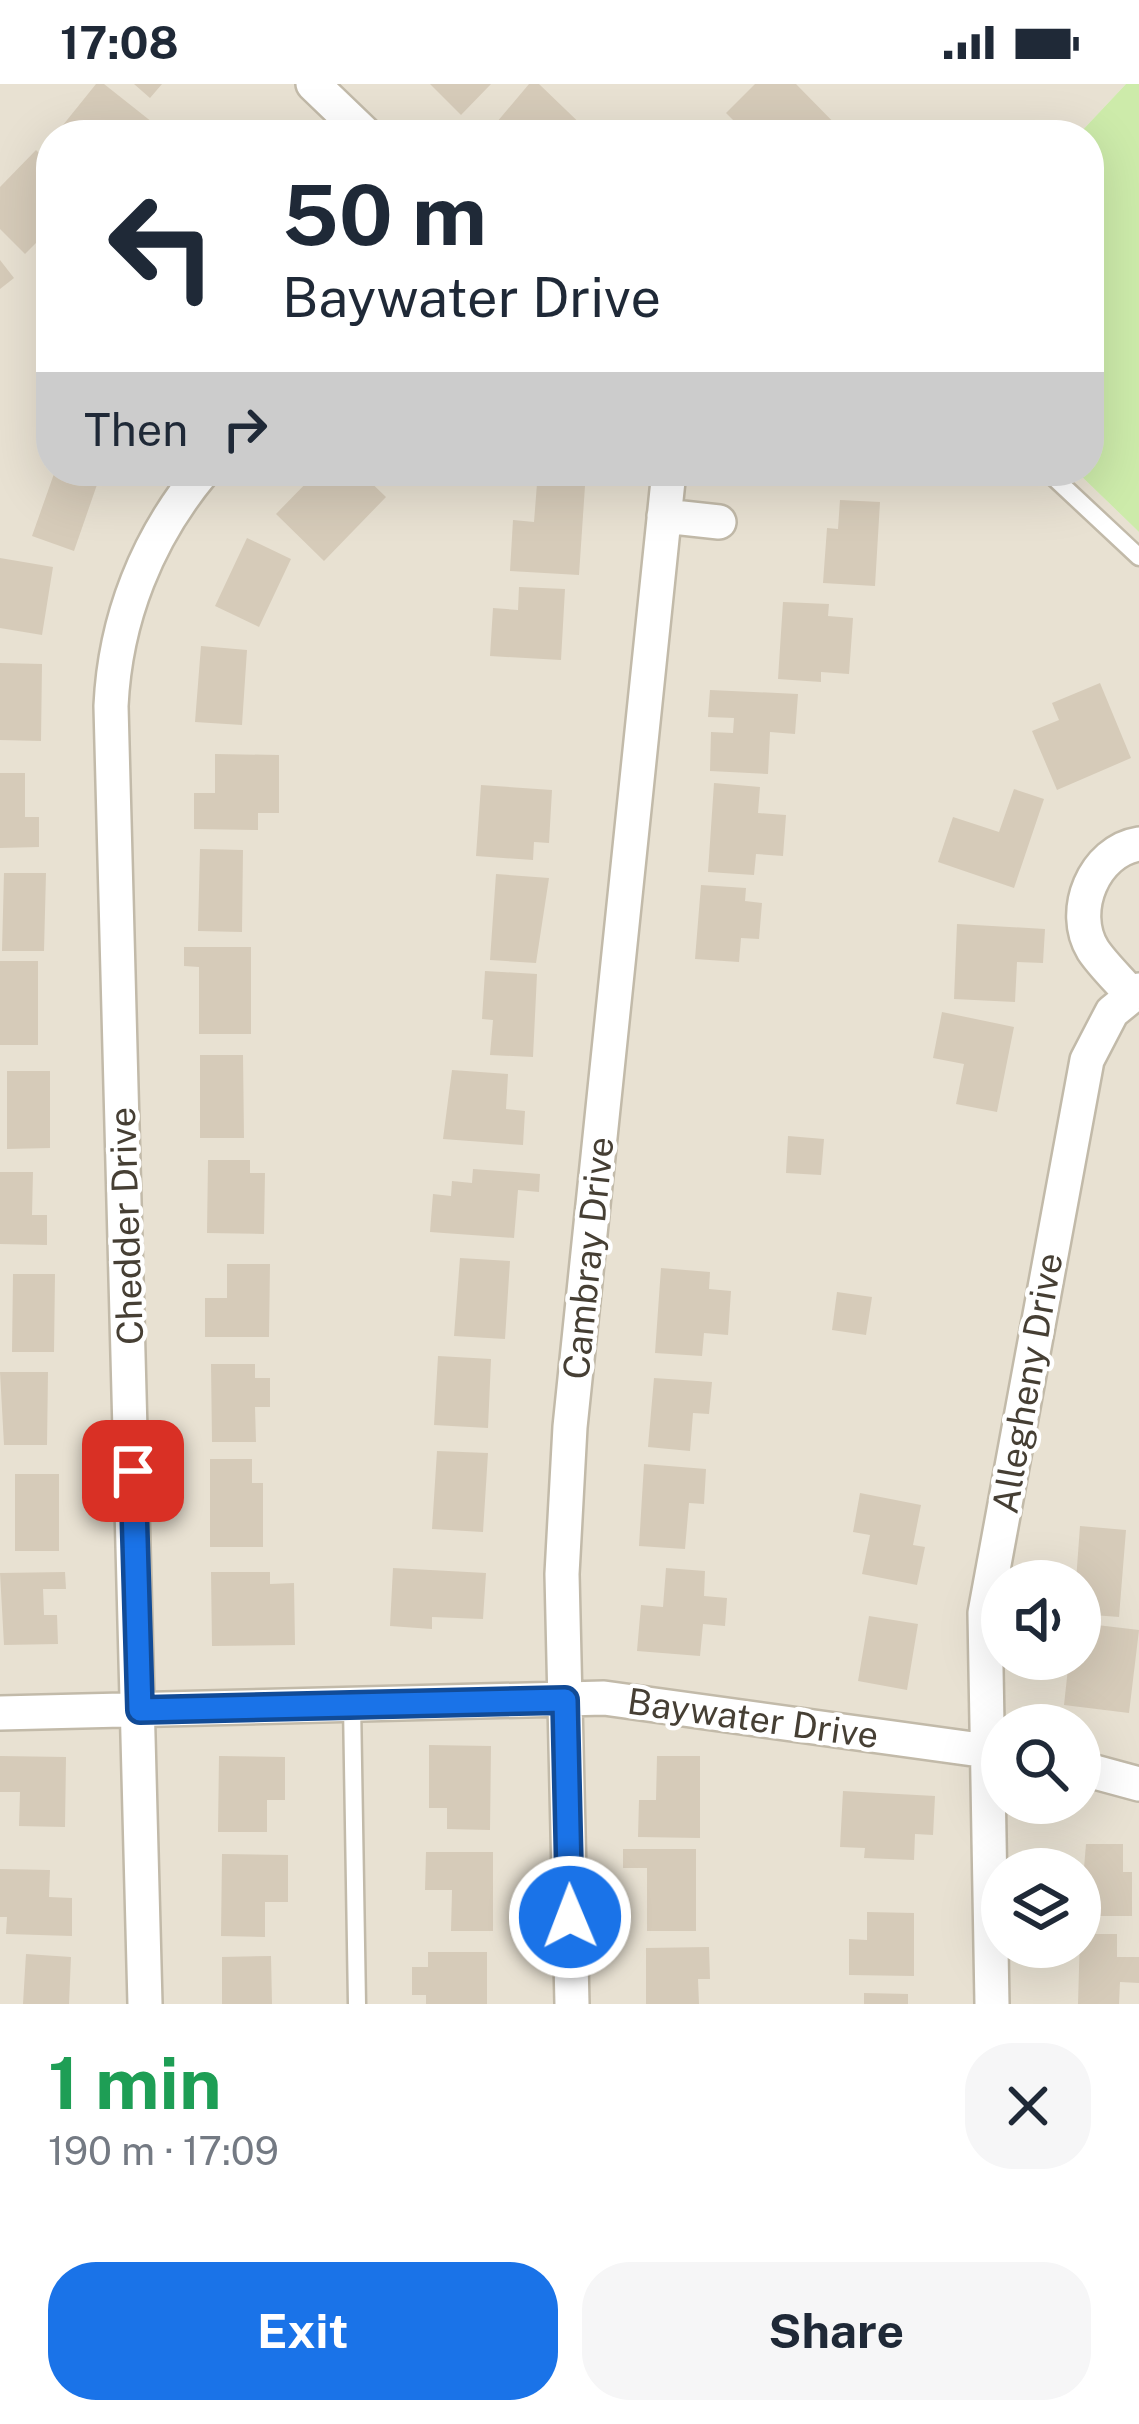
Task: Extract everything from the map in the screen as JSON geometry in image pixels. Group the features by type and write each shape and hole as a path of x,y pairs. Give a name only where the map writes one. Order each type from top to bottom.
{"street":[{"path":"313,84 350,120"},
{"name":"Chedder Drive","path":"145,2004 111,706 122,628 136,584 166,521 191,486"},
{"name":"Cambray Drive","path":"572,2004 562,1574 571,1427 667,486"},
{"path":"664,516 719,522"},
{"name":"Allegheny Drive","path":"991,1704 985,1613 1087,1060 1097,1035 1135,992 1090,946 1085,910 1098,866 1114,852 1139,844"},
{"name":"Baywater Drive","path":"0,1712 649,1702 981,1750"},
{"path":"1101,1774 1139,1784"},
{"name":"Allegheny Drive","path":"992,2004 993,1824"}],"lane":[{"path":"1063,486 1139,557"},
{"path":"352,1705 357,2004"}],"shaded area":[{"path":"0,84 1126,84 1092,120 36,120 36,486 1091,486 1139,532 1139,2004 0,2004"}],"green space":[{"path":"1126,84 1139,84 1139,532 1091,486 1104,486 1104,120 1092,120"}],"building":[{"path":"96,84 104,84 149,120 67,120"},
{"path":"134,84 162,84 150,98"},
{"path":"430,84 491,84 461,115"},
{"path":"529,84 539,84 576,120 499,120"},
{"path":"755,84 796,84 831,120 733,120 726,113"},
{"path":"36,150 36,243 25,254 0,229 0,187"},
{"path":"0,260 14,278 0,289"},
{"path":"50,486 97,486 74,551 32,536"},
{"path":"303,486 375,486 386,497 324,561 276,514"},
{"path":"537,486 585,486 579,575 510,571 513,520 534,522"},
{"path":"840,500 880,502 875,586 823,583 827,528 838,529"},
{"path":"247,538 291,559 259,627 215,606"},
{"path":"0,558 53,567 42,635 0,628"},
{"path":"519,587 565,589 561,660 490,656 493,608 518,610"},
{"path":"783,602 829,604 828,616 853,618 849,674 821,672 821,682 778,679"},
{"path":"201,646 247,650 242,725 195,722"},
{"path":"0,663 42,664 41,741 0,740"},
{"path":"1100,683 1131,758 1057,790 1032,731 1059,720 1052,703"},
{"path":"710,690 798,694 795,734 770,732 768,774 710,771 711,732 733,733 734,718 708,717"},
{"path":"215,754 279,755 279,813 258,813 258,830 194,829 194,793 215,793"},
{"path":"0,773 25,773 25,817 39,817 39,847 0,848"},
{"path":"714,783 760,787 758,813 786,815 783,856 756,854 754,875 708,872"},
{"path":"481,785 552,790 549,843 534,842 533,860 476,856"},
{"path":"1014,789 1044,799 1014,888 938,862 953,817 999,832"},
{"path":"200,849 243,850 242,932 198,931"},
{"path":"4,873 46,873 44,951 2,951"},
{"path":"496,874 549,878 536,963 490,960"},
{"path":"701,885 746,888 745,901 762,903 759,939 741,938 739,962 695,959"},
{"path":"957,924 1045,929 1043,963 1017,962 1015,1002 954,999"},
{"path":"184,947 251,947 251,1034 199,1034 199,967 184,966"},
{"path":"0,961 38,961 38,1045 0,1045"},
{"path":"485,971 537,974 533,1057 490,1055 493,1020 482,1019"},
{"path":"942,1012 1014,1027 997,1112 956,1104 964,1064 933,1058"},
{"path":"200,1055 243,1055 244,1138 200,1138"},
{"path":"452,1070 508,1074 506,1109 525,1111 523,1145 443,1139"},
{"path":"7,1071 50,1071 50,1148 7,1149"},
{"path":"788,1136 824,1139 821,1175 786,1173"},
{"path":"208,1160 250,1160 250,1173 265,1173 264,1234 207,1233"},
{"path":"473,1169 540,1174 539,1192 518,1190 514,1238 430,1232 433,1194 451,1196 452,1181 472,1183"},
{"path":"0,1172 33,1172 32,1215 47,1215 47,1245 0,1244"},
{"path":"460,1258 510,1261 505,1339 454,1336"},
{"path":"227,1264 270,1264 269,1337 205,1337 205,1298 227,1298"},
{"path":"661,1268 710,1272 709,1289 731,1291 728,1335 704,1333 702,1356 655,1353"},
{"path":"13,1274 55,1274 54,1352 12,1352"},
{"path":"837,1292 872,1297 866,1335 832,1330"},
{"path":"438,1356 491,1359 488,1428 434,1425"},
{"path":"211,1364 255,1364 255,1378 270,1378 270,1407 255,1407 256,1442 212,1442"},
{"path":"0,1372 48,1372 47,1445 4,1445"},
{"path":"654,1378 712,1382 709,1414 693,1413 690,1451 648,1447"},
{"path":"437,1451 488,1453 483,1532 432,1529"},
{"path":"210,1459 252,1459 252,1483 263,1483 263,1547 210,1547"},
{"path":"644,1464 706,1469 704,1504 689,1503 685,1549 639,1546"},
{"path":"15,1474 59,1474 59,1551 15,1551"},
{"path":"860,1493 921,1505 913,1545 925,1547 917,1585 862,1574 870,1535 853,1532"},
{"path":"1080,1526 1126,1530 1119,1617 1101,1616 1101,1560 1078,1560"},
{"path":"393,1568 486,1573 483,1619 432,1617 432,1629 390,1626"},
{"path":"666,1568 705,1571 704,1596 727,1598 725,1626 703,1624 700,1656 637,1651 641,1605 663,1607"},
{"path":"65,1572 66,1589 43,1589 44,1615 57,1615 58,1644 4,1645 0,1573"},
{"path":"211,1572 270,1572 270,1584 294,1583 295,1645 212,1646"},
{"path":"869,1616 918,1624 907,1690 858,1681"},
{"path":"1101,1625 1139,1630 1129,1713 1101,1710 1101,1704 1064,1704 1067,1680 1101,1680"},
{"path":"429,1745 491,1746 490,1830 447,1829 447,1808 429,1808"},
{"path":"0,1756 66,1757 65,1827 19,1826 20,1792 0,1792"},
{"path":"219,1756 285,1757 285,1800 267,1800 267,1832 218,1832"},
{"path":"657,1756 700,1756 700,1838 638,1837 639,1800 656,1800"},
{"path":"843,1791 935,1796 933,1835 915,1834 914,1860 864,1858 865,1848 840,1847"},
{"path":"1086,1844 1123,1844 1123,1872 1132,1872 1132,1916 1101,1916 1101,1848 1086,1848"},
{"path":"623,1849 696,1849 696,1931 647,1931 647,1868 623,1868"},
{"path":"426,1852 493,1852 493,1931 451,1931 452,1890 425,1890"},
{"path":"222,1854 288,1855 288,1902 265,1902 265,1937 221,1936"},
{"path":"0,1869 50,1870 49,1897 72,1898 72,1936 6,1934 7,1917 0,1917"},
{"path":"867,1912 914,1913 914,1976 849,1975 849,1939 867,1940"},
{"path":"1101,1934 1117,1934 1117,1957 1139,1957 1139,1983 1120,1982 1119,2004 1078,2004 1079,1968 1101,1968"},
{"path":"709,1947 710,1979 698,1979 699,2004 646,2004 646,1948"},
{"path":"428,1952 487,1952 487,2004 426,2004 426,1995 412,1995 412,1967 428,1967"},
{"path":"26,1954 71,1957 69,2004 23,2004"},
{"path":"271,1956 272,2004 222,2004 222,1957"},
{"path":"864,1993 908,1994 908,2004 864,2004"}],"route":[{"path":"133,1471 140,1710 565,1700 570,1917"}]}
